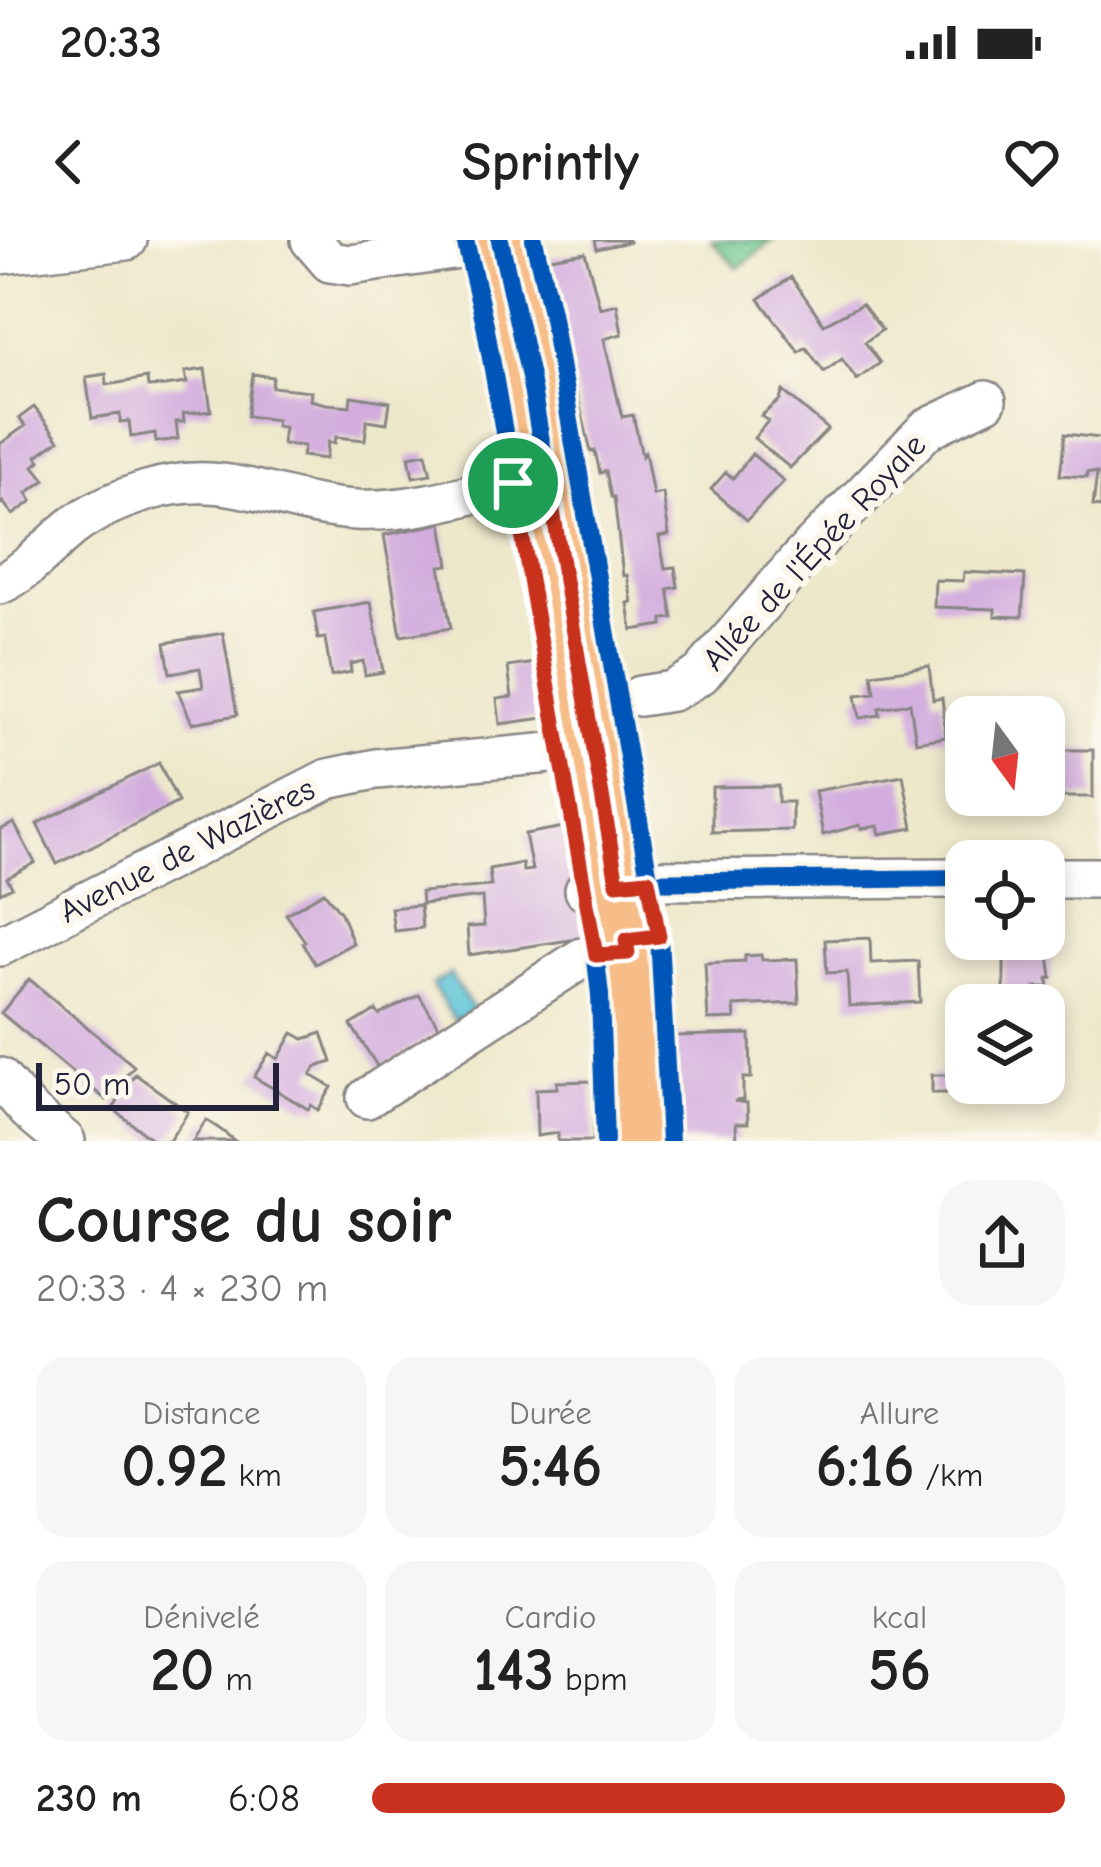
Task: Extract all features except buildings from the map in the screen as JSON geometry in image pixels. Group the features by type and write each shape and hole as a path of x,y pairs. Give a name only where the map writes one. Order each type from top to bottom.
{"main road":[{"path":"500,241 547,476 593,749 601,887 628,953 638,1141"}],"street":[{"path":"0,254 127,240"},
{"path":"311,240 330,262 350,265 500,241"},
{"name":"Allée de l'Épée Royale","path":"640,696 673,691 700,674 810,548 927,429 986,401"},
{"path":"0,584 86,517 128,497 175,484 216,481 326,506 369,510 406,507 547,476"},
{"name":"Avenue de Wazières","path":"0,946 328,778 376,769 593,749"},
{"path":"601,887 648,880 945,878"},
{"path":"1065,878 1101,878"},
{"path":"367,1098 582,958 628,953"},
{"path":"0,1078 65,1141"}],"green space":[{"path":"711,240 773,240 738,268"}],"water":[{"path":"450,974 473,1010 455,1021 432,985"}],"cycle path":[{"path":"465,240 485,324 594,943 605,1141"},
{"path":"500,240 530,377 617,883"},
{"path":"534,240 551,312 659,936 670,1141"},
{"path":"630,882 945,878"}],"route":[{"path":"547,476 617,883 648,880 659,936 626,940 628,953 596,955 513,483 547,476"}]}
